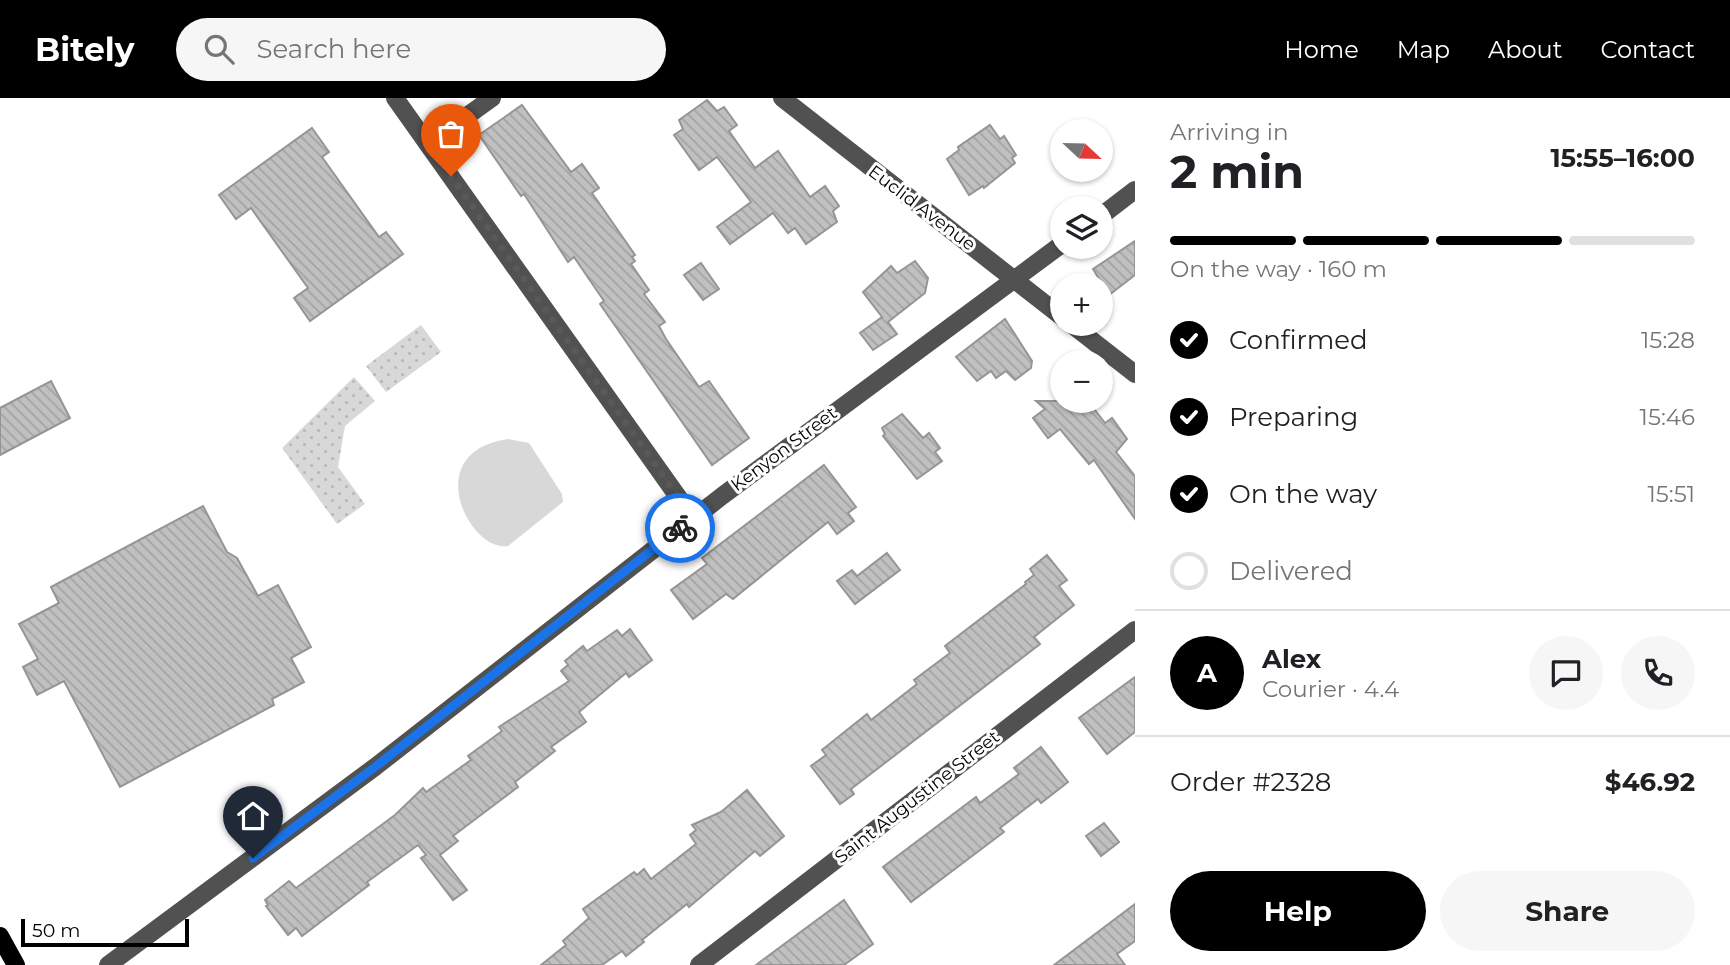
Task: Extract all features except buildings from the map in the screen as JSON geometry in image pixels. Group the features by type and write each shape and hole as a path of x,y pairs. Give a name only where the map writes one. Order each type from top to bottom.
{"main road":[{"path":"0,936 16,965"}],"street":[{"path":"395,98 693,518"},
{"path":"428,144 492,98"},
{"name":"Euclid Avenue","path":"782,98 1050,307"},
{"path":"1113,207 1135,190"},
{"name":"Kenyon Street","path":"108,965 375,767 693,518 1050,252"},
{"path":"1086,336 1135,374"},
{"name":"Saint Augustine Street","path":"699,965 1135,630"}],"shaded area":[{"path":"421,325 441,352 386,392 366,366"},
{"path":"354,377 375,401 345,426 338,467 365,504 337,524 282,448"},
{"path":"508,439 529,443 562,494 563,502 508,546 493,544 479,534 468,519 460,500 458,480 465,462 481,448"}],"way so far":[{"path":"451,176 693,518 680,528"}],"route":[{"path":"253,858 375,767 680,528"}]}
